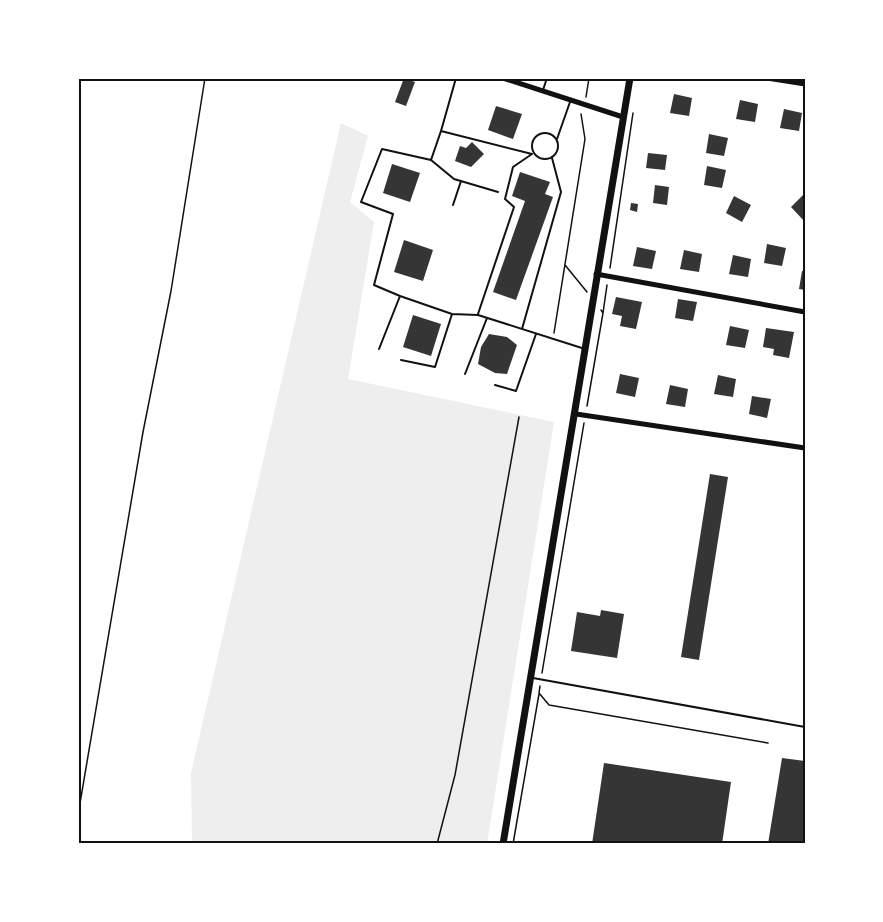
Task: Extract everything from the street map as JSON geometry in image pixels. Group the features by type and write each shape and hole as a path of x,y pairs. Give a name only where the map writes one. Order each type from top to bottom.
{"street":[{"path":"503,78 623,117"},
{"path":"503,844 630,78"},
{"path":"767,78 805,84"},
{"path":"596,274 805,312"},
{"path":"576,414 805,448"}],"lane":[{"path":"431,160 456,78"},
{"path":"543,90 547,78"},
{"path":"441,131 532,154 541,160 552,158 558,150 557,139 571,100"},
{"path":"532,154 531,143 537,134 548,133 557,139"},
{"path":"498,192 454,179 431,160 382,149 361,202 393,214 374,285 452,314 478,315 585,350"},
{"path":"478,315 514,207 505,199 513,167 532,154"},
{"path":"522,329 561,192 552,158"},
{"path":"453,205 461,181"},
{"path":"379,349 400,296"},
{"path":"401,360 435,367 452,314"},
{"path":"465,374 487,318"},
{"path":"495,385 516,391 536,333"},
{"path":"531,677 805,727"}],"path":[{"path":"78,815 113,604 171,291 205,78"},
{"path":"585,104 589,78"},
{"path":"553,339 585,140 582,114"},
{"path":"513,844 603,313"},
{"path":"437,844 454,775 519,417"},
{"path":"539,693 549,705 768,742"}],"shaded area":[{"path":"341,123 368,136 350,202 374,222 348,379 554,422 487,844 192,844 191,773"}],"building":[{"path":"404,78 415,82 406,106 395,102"},
{"path":"674,94 692,98 689,116 670,113"},
{"path":"740,100 758,104 755,122 736,119"},
{"path":"496,106 522,114 513,139 488,130"},
{"path":"784,109 802,113 799,131 780,128"},
{"path":"709,134 728,138 724,156 706,153"},
{"path":"472,142 484,154 471,167 455,161 460,146 466,148"},
{"path":"648,153 667,155 665,170 646,168"},
{"path":"392,164 420,173 410,202 383,193"},
{"path":"707,166 726,170 722,188 704,185"},
{"path":"520,172 550,182 545,194 553,197 516,300 493,292 525,201 512,196"},
{"path":"655,185 669,187 667,205 653,203"},
{"path":"805,195 805,222 791,207"},
{"path":"734,196 751,205 742,222 726,213"},
{"path":"631,203 638,204 637,212 630,210"},
{"path":"404,240 433,250 423,281 394,272"},
{"path":"767,244 786,248 782,266 764,263"},
{"path":"637,247 656,251 652,269 633,266"},
{"path":"684,250 702,254 699,272 680,269"},
{"path":"733,255 751,259 748,277 729,274"},
{"path":"802,271 805,271 805,290 799,289"},
{"path":"616,297 642,302 636,329 620,326 622,316 612,314"},
{"path":"678,299 697,302 693,321 675,318"},
{"path":"413,315 441,324 431,356 403,347"},
{"path":"730,326 749,330 745,348 726,345"},
{"path":"766,328 794,332 789,358 773,355 774,349 763,347"},
{"path":"489,334 507,337 517,345 507,374 495,373 478,364 481,347"},
{"path":"620,374 639,378 635,397 616,393"},
{"path":"718,375 736,379 733,397 714,394"},
{"path":"670,385 688,389 685,407 666,404"},
{"path":"752,396 771,399 767,418 749,414"},
{"path":"710,474 728,477 699,660 681,657"},
{"path":"601,610 624,614 617,658 571,651 577,612 600,616"},
{"path":"782,758 805,761 803,844 768,844"},
{"path":"604,763 731,782 722,844 592,844"}]}
